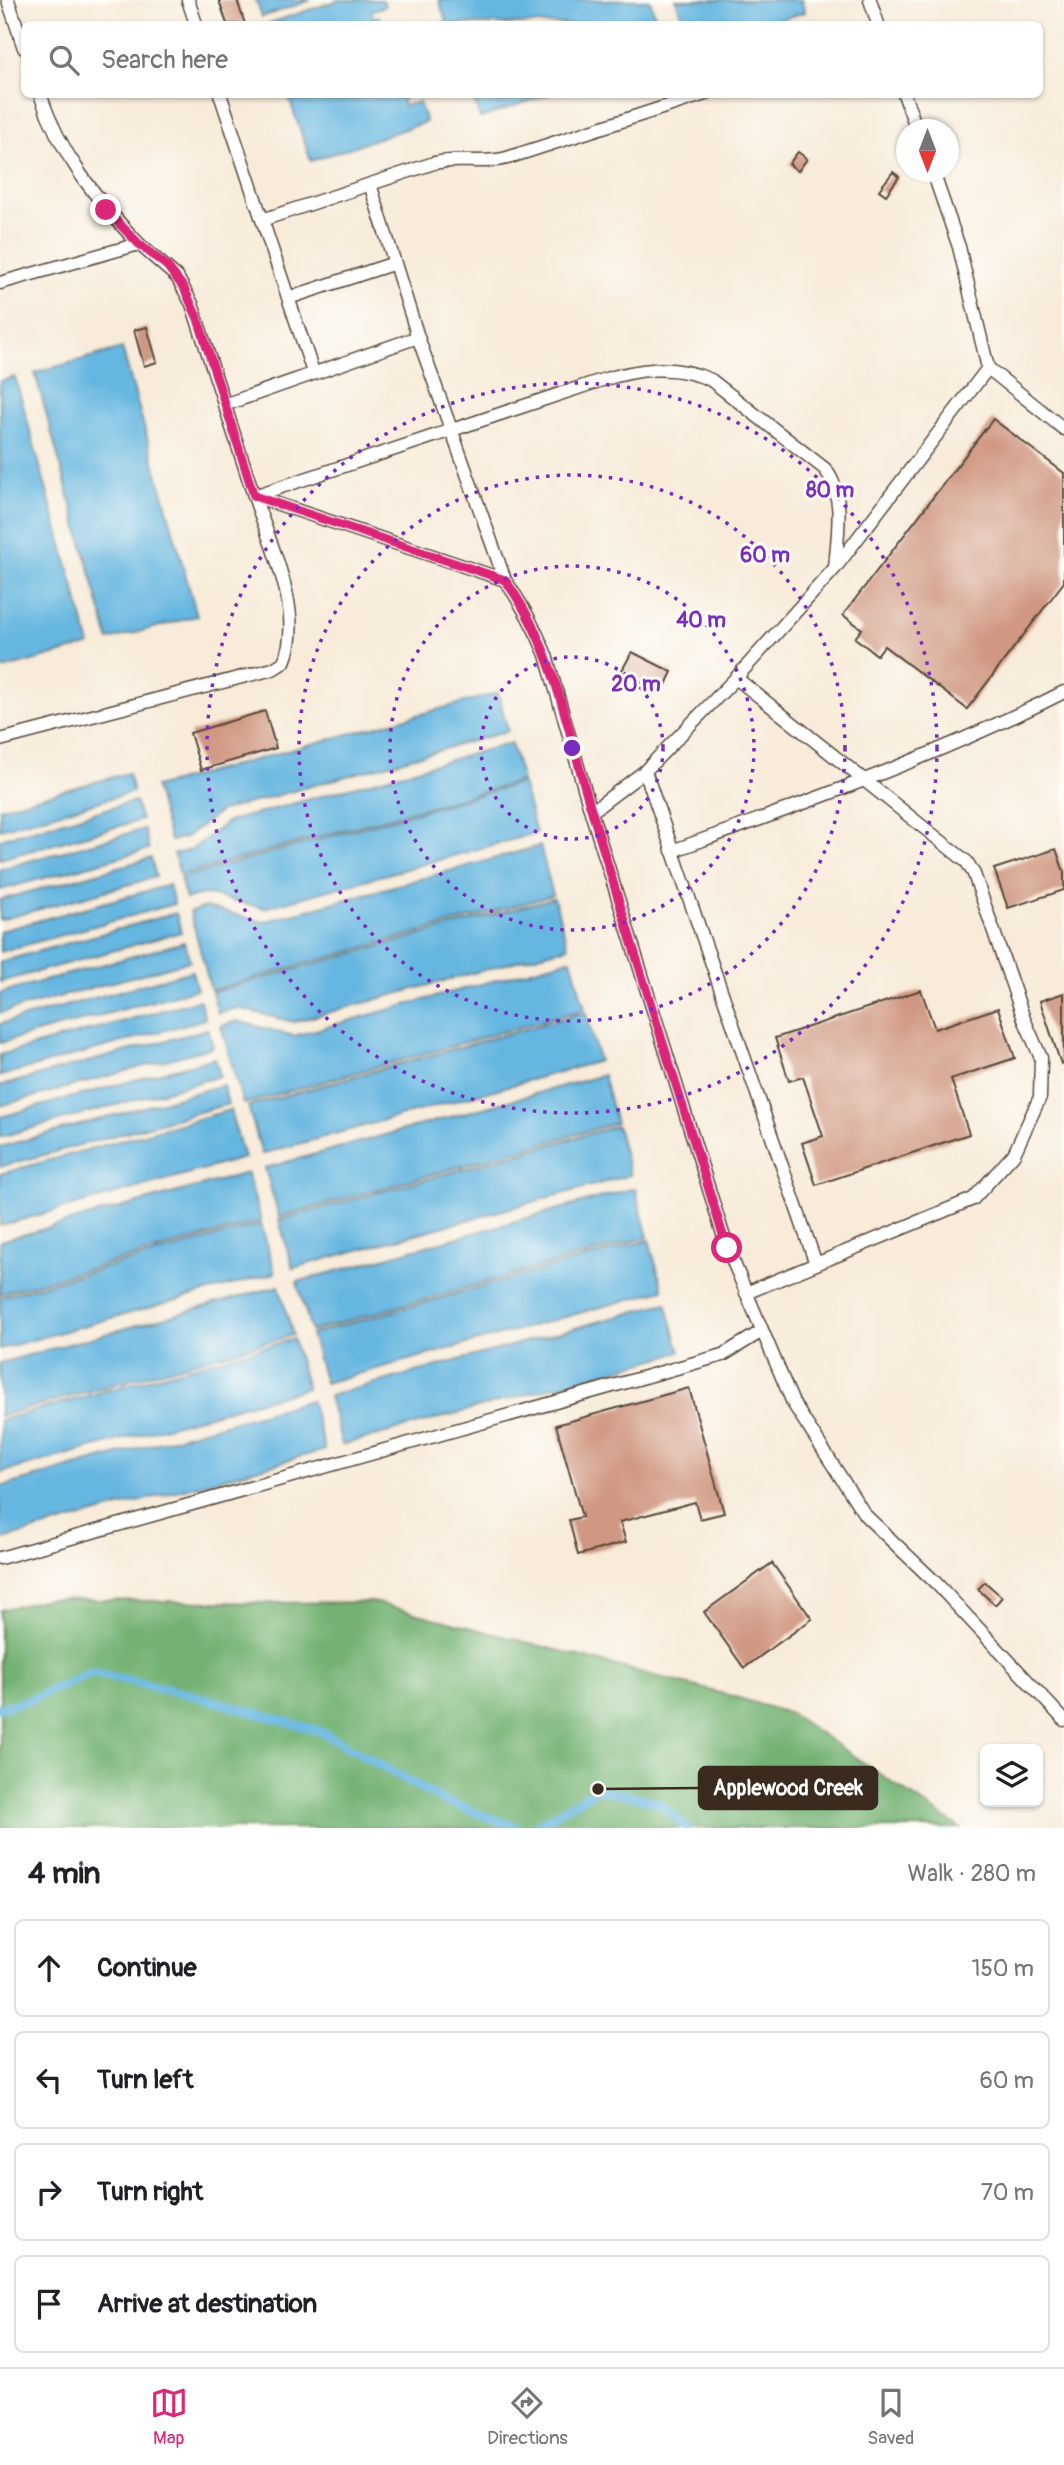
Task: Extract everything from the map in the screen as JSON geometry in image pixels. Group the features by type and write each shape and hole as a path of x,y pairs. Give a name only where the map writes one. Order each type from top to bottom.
{"lane":[{"path":"8,0 21,39"},
{"path":"188,0 195,21"},
{"path":"870,0 877,21"},
{"path":"0,740 273,669 284,662 292,634 288,598 198,319 184,288 167,266 139,244 106,210 74,167 42,98"},
{"path":"221,98 313,372"},
{"path":"262,220 442,160 493,162 507,159 693,98"},
{"path":"905,98 913,119"},
{"path":"936,182 959,247 988,368 1064,429"},
{"path":"370,184 418,337 505,580 528,615 546,655 727,1248 793,1403 865,1515 936,1583 1064,1720"},
{"path":"0,283 139,244"},
{"path":"288,298 395,263"},
{"path":"224,405 418,337"},
{"path":"592,812 645,771 737,678 835,568 988,368"},
{"path":"254,496 619,375 659,369 695,373 711,380 830,475 835,489 837,510 835,568"},
{"path":"254,496 505,580"},
{"path":"737,678 961,856 971,868 1024,1019 1041,1058 1040,1097 1014,1154 973,1199 746,1293"},
{"path":"673,850 866,781 996,727 1064,692"},
{"path":"645,771 816,1264"},
{"path":"0,1558 723,1355 762,1331"}],"green space":[{"path":"47,1599 373,1602 791,1714 960,1828 0,1828 0,1610"}],"water":[{"path":"256,0 311,0 262,17"},
{"path":"339,0 383,0 385,6 371,11 374,18 379,16 381,21 276,21"},
{"path":"439,0 650,0 657,21 446,21"},
{"path":"676,0 801,0 805,12 776,21 683,21"},
{"path":"289,98 404,98 402,99 404,106 419,102 426,122 311,161"},
{"path":"473,98 539,98 480,118"},
{"path":"122,348 197,616 109,640 35,373"},
{"path":"15,377 90,645 3,669 0,658 0,381"},
{"path":"498,693 508,731 221,811 186,837 170,841 155,787"},
{"path":"511,743 522,781 180,875 174,854 191,850 227,822"},
{"path":"128,773 133,792 0,829 0,808"},
{"path":"522,783 536,833 264,908 205,894 186,899 180,878"},
{"path":"135,801 141,820 0,859 0,839"},
{"path":"144,829 149,849 0,890 0,869"},
{"path":"540,846 553,895 211,990 190,912 206,907 263,922"},
{"path":"151,858 156,877 0,920 0,900"},
{"path":"169,885 174,904 0,952 0,931"},
{"path":"554,898 568,947 294,1022 237,1008 218,1013 212,992"},
{"path":"176,913 181,932 0,982 0,962"},
{"path":"184,942 190,961 0,1013 0,993"},
{"path":"571,959 585,1009 243,1104 221,1026 237,1021 294,1036"},
{"path":"192,971 197,989 0,1043 0,1024"},
{"path":"200,1000 205,1019 0,1076 0,1055"},
{"path":"586,1012 599,1061 262,1154 248,1106"},
{"path":"208,1029 213,1047 0,1106 0,1086"},
{"path":"215,1058 220,1076 0,1137 0,1117"},
{"path":"603,1075 616,1123 279,1217 265,1168"},
{"path":"223,1085 228,1104 0,1167 0,1147"},
{"path":"230,1110 244,1158 0,1226 0,1174"},
{"path":"617,1126 630,1175 293,1268 279,1220"},
{"path":"247,1173 261,1221 0,1294 0,1241"},
{"path":"635,1188 648,1237 311,1331 297,1282"},
{"path":"261,1224 275,1273 0,1349 0,1297"},
{"path":"649,1240 663,1290 325,1383 311,1334"},
{"path":"279,1286 293,1335 0,1416 0,1363"},
{"path":"666,1303 680,1352 342,1445 329,1396"},
{"path":"293,1339 307,1388 0,1473 0,1420"},
{"path":"311,1400 325,1450 0,1540 0,1487"}],"building":[{"path":"219,0 237,0 244,21 226,21"},
{"path":"798,152 807,159 798,171 789,164"},
{"path":"893,172 896,174 896,181 886,195 879,190"},
{"path":"147,327 157,362 144,366 134,330"},
{"path":"993,419 1064,473 1064,582 967,709 884,646 877,655 855,638 862,629 843,615"},
{"path":"632,652 672,672 662,693 621,672"},
{"path":"265,711 276,748 201,770 190,733"},
{"path":"1056,849 1064,872 1064,890 1008,908 994,869"},
{"path":"921,990 935,1029 998,1008 1015,1058 951,1079 969,1134 816,1185 802,1143 823,1136 803,1077 789,1081 775,1038"},
{"path":"1064,993 1064,1063 1061,1064 1040,1001"},
{"path":"689,1388 724,1513 700,1519 695,1502 620,1522 626,1542 578,1555 569,1520 582,1517 556,1425"},
{"path":"772,1563 812,1619 744,1668 704,1612"},
{"path":"985,1582 1002,1597 995,1605 978,1589"}],"waterway":[{"path":"0,1708 32,1699 92,1672 200,1697 322,1732 442,1800 518,1828"},
{"path":"532,1828 598,1789 658,1802 687,1828"}],"place":[{"name":"Applewood Creek","path":"598,1789"}],"route":[{"path":"106,210 139,244 167,266 184,288 198,319 254,496 505,580 528,615 546,655 727,1248"}]}
